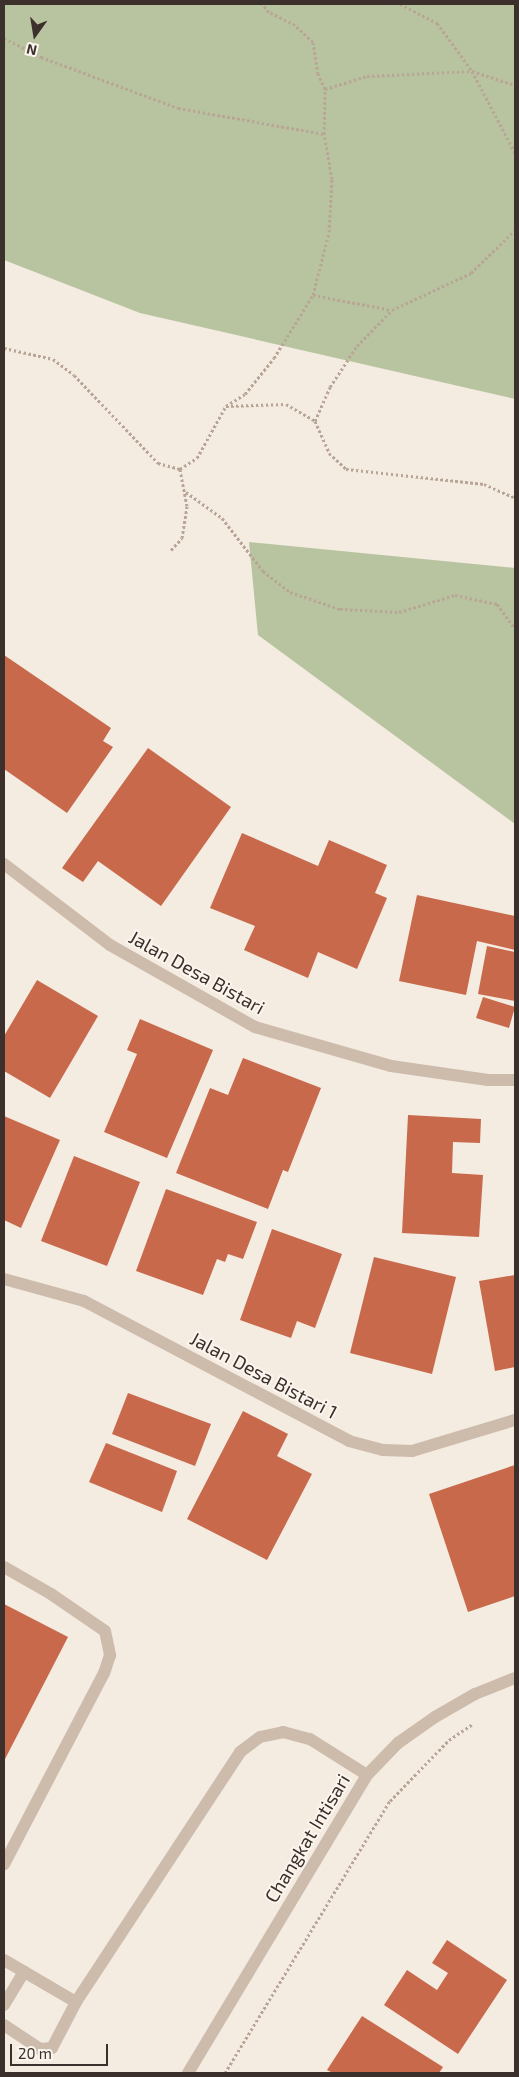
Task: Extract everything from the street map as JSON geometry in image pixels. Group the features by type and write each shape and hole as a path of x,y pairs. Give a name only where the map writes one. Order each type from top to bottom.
{"street":[{"name":"Jalan Desa Bistari","path":"4,864 110,945 255,1027 391,1066 488,1080 515,1080"},
{"name":"Jalan Desa Bistari 1","path":"4,1279 84,1301 349,1441 383,1450 412,1451 515,1420"},
{"path":"4,1567 51,1594 105,1631 110,1655 96,1690 4,1864"},
{"name":"Changkat Intisari","path":"188,2073 367,1775 398,1743 436,1717 474,1694 515,1678"},
{"path":"4,2025 40,2049 47,2050 52,2048 76,2002 240,1752 260,1737 283,1732 310,1739 367,1775"},
{"path":"4,1960 76,2002"},
{"path":"4,2005 24,1972"}],"path":[{"path":"4,348 53,359 74,375 158,463 180,469 197,458 226,406 245,394 274,358 313,295 329,232 332,179 324,134 325,89 318,74 313,42 295,24 269,12 262,4"},
{"path":"400,4 437,23 472,71 515,153"},
{"path":"4,38 41,56 178,108 324,134"},
{"path":"325,89 367,76 472,71 515,85"},
{"path":"315,421 330,387 357,346 392,310 471,273 515,230"},
{"path":"313,295 392,310"},
{"path":"226,406 286,404 315,421 329,453 346,469 484,484 515,498"},
{"path":"171,550 182,538 187,506 186,492 180,469"},
{"path":"186,492 222,518 263,571 290,592 340,609 399,612 455,595 497,604 515,629"},
{"path":"225,2073 390,1801 449,1740 481,1719"}],"green space":[{"path":"4,4 515,4 515,399 140,313 4,260"},
{"path":"249,542 515,568 515,824 258,635"}],"building":[{"path":"4,655 111,728 103,741 113,747 67,813 4,769"},
{"path":"148,748 231,807 161,906 98,861 83,882 62,868"},
{"path":"242,833 318,866 329,840 387,865 375,893 387,898 357,969 318,952 308,978 244,950 255,926 210,908"},
{"path":"417,895 515,916 515,950 477,941 466,995 399,981"},
{"path":"487,946 515,952 515,1001 478,994"},
{"path":"37,980 98,1016 50,1098 4,1071 4,1036"},
{"path":"483,997 515,1007 509,1028 476,1018"},
{"path":"140,1019 213,1050 167,1158 104,1132 137,1054 127,1050"},
{"path":"243,1058 321,1088 288,1172 283,1170 268,1209 176,1173 210,1088 228,1095"},
{"path":"408,1115 481,1119 480,1143 453,1142 452,1173 483,1175 479,1237 402,1233"},
{"path":"4,1116 60,1140 21,1228 4,1220"},
{"path":"74,1156 140,1182 107,1266 41,1241"},
{"path":"166,1189 257,1222 243,1259 228,1254 225,1262 217,1259 203,1295 136,1271"},
{"path":"272,1229 342,1254 315,1328 297,1321 291,1338 240,1320"},
{"path":"374,1257 456,1277 432,1374 350,1353"},
{"path":"515,1275 515,1367 495,1371 479,1281"},
{"path":"128,1393 211,1424 195,1466 112,1434"},
{"path":"243,1411 288,1434 277,1456 312,1474 267,1560 187,1519"},
{"path":"106,1443 177,1471 162,1512 89,1482"},
{"path":"515,1465 515,1596 468,1612 429,1494"},
{"path":"4,1604 68,1637 4,1761"},
{"path":"447,1940 507,1980 458,2054 384,2005 407,1970 437,1990 448,1973 432,1963"},
{"path":"362,2016 443,2067 439,2073 333,2073 327,2070"}]}
